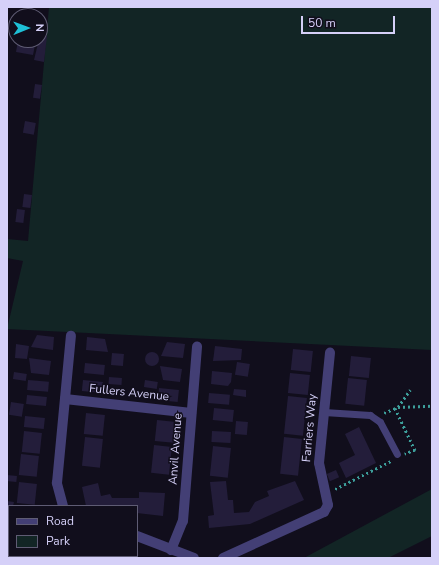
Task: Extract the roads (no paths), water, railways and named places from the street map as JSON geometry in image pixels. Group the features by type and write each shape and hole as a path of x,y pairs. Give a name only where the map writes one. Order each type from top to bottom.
{"street":[{"path":"63,505 57,483 71,336"},
{"name":"Anvil Avenue","path":"171,550 183,521 197,347"},
{"name":"Farriers Way","path":"223,558 324,512 326,493 319,463 330,353"},
{"name":"Fullers Avenue","path":"65,400 191,413"},
{"path":"138,536 194,558"}],"lane":[{"path":"324,412 370,415 380,422 397,457"}]}
